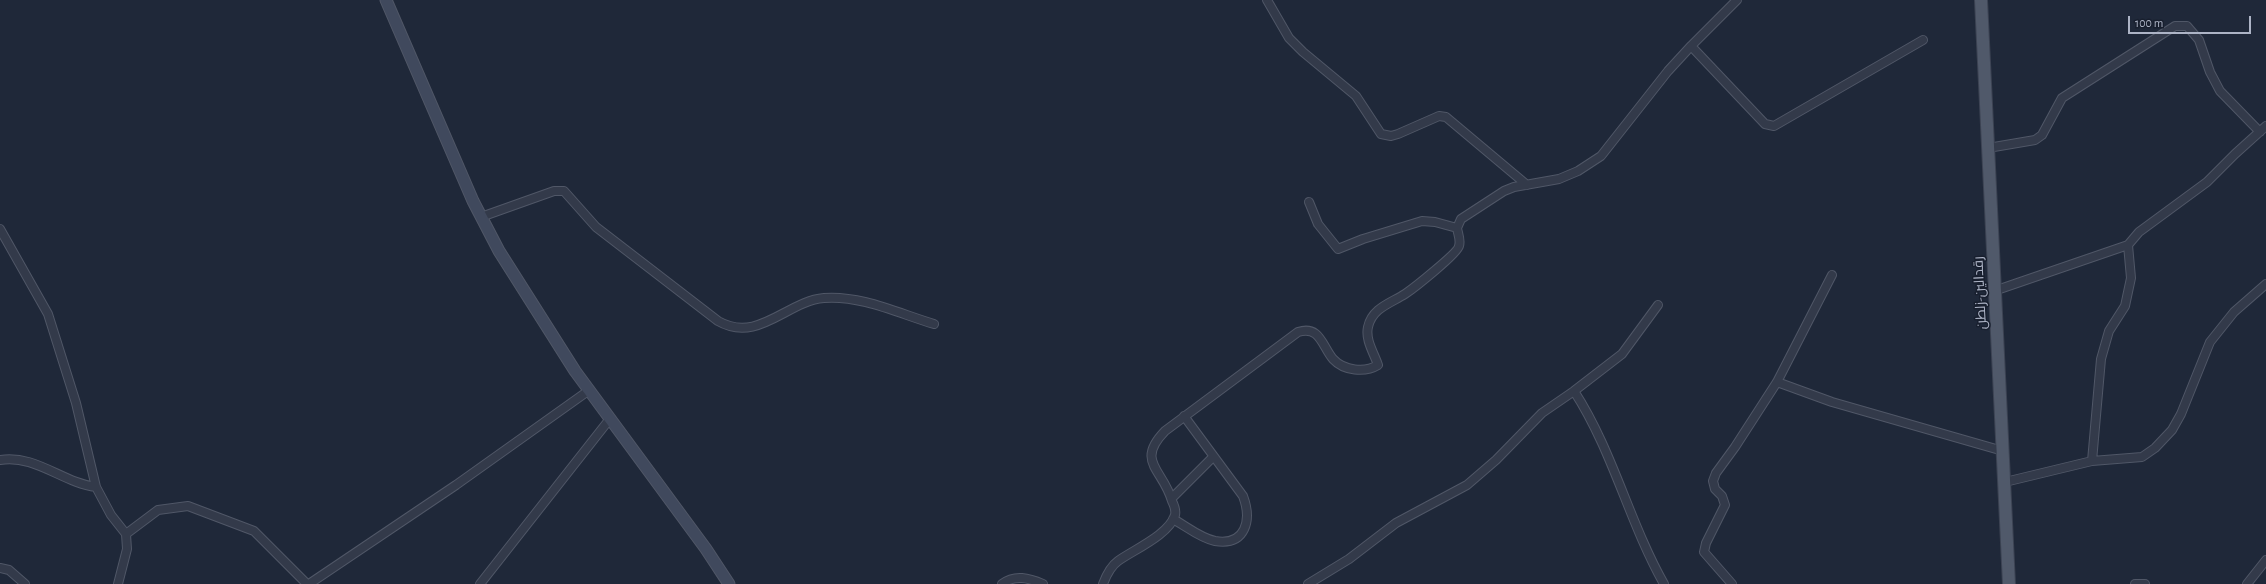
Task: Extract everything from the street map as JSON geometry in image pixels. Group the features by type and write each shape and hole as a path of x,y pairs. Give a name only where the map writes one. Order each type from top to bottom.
{"main road":[{"name":"رقدالين-زلطن","path":"1981,0 2009,584"}],"street":[{"path":"386,0 482,217 499,251 588,391 706,549 729,584"},
{"path":"1267,0 1290,38 1303,52 1352,92 1381,134 1391,136 1439,116 1446,117 1527,185"},
{"path":"1103,584 1110,570 1117,562 1158,536 1173,519 1175,514 1172,498 1154,465 1151,456 1152,447 1165,431 1290,337 1306,329 1320,338 1333,359 1341,366 1357,371 1373,368 1378,365 1368,341 1367,329 1372,317 1379,309 1405,294 1457,253 1460,240 1456,228 1461,219 1496,196 1514,187 1550,182 1570,175 1601,156 1691,46 1737,0"},
{"path":"1988,148 2035,140 2042,135 2062,98 2175,26 2187,26 2199,40 2210,72 2220,91 2263,129 2235,154 2208,182 2139,232 2128,245 1994,291"},
{"path":"1691,46 1765,124 1774,126 1923,40"},
{"path":"482,217 554,191 564,191 596,227 718,321 734,327 752,328 823,298 854,300 934,324"},
{"path":"1308,202 1318,224 1338,249 1363,239 1422,221 1435,222 1456,228"},
{"path":"0,229 48,314 76,403 96,488 114,519 126,534 127,549 118,584"},
{"path":"2092,461 2101,359 2109,331 2125,306 2131,278 2128,245"},
{"path":"1732,584 1704,552 1706,543 1726,505 1722,496 1715,489 1714,481 1716,473 1735,447 1777,382 1832,275"},
{"path":"2005,482 2092,461 2142,457 2155,448 2172,430 2181,414 2210,342 2234,312 2266,284"},
{"path":"1308,584 1349,559 1396,523 1467,485 1496,460 1542,413 1574,391 1622,354 1658,305"},
{"path":"1777,382 1832,402 2003,451"},
{"path":"126,534 158,510 188,506 254,531 308,584 456,486 588,391"},
{"path":"1574,391 1601,441 1635,526 1664,584"},
{"path":"1173,519 1214,541 1232,540 1243,532 1248,517 1243,496 1184,416"},
{"path":"480,584 609,420"},
{"path":"1172,498 1213,457"},
{"path":"0,460 33,463 82,486 96,488"},
{"path":"2247,584 2266,560"},
{"path":"0,568 9,570 25,584"},
{"path":"1002,584 1009,578 1020,578 1043,584"},
{"path":"2136,584 2145,584"}]}
